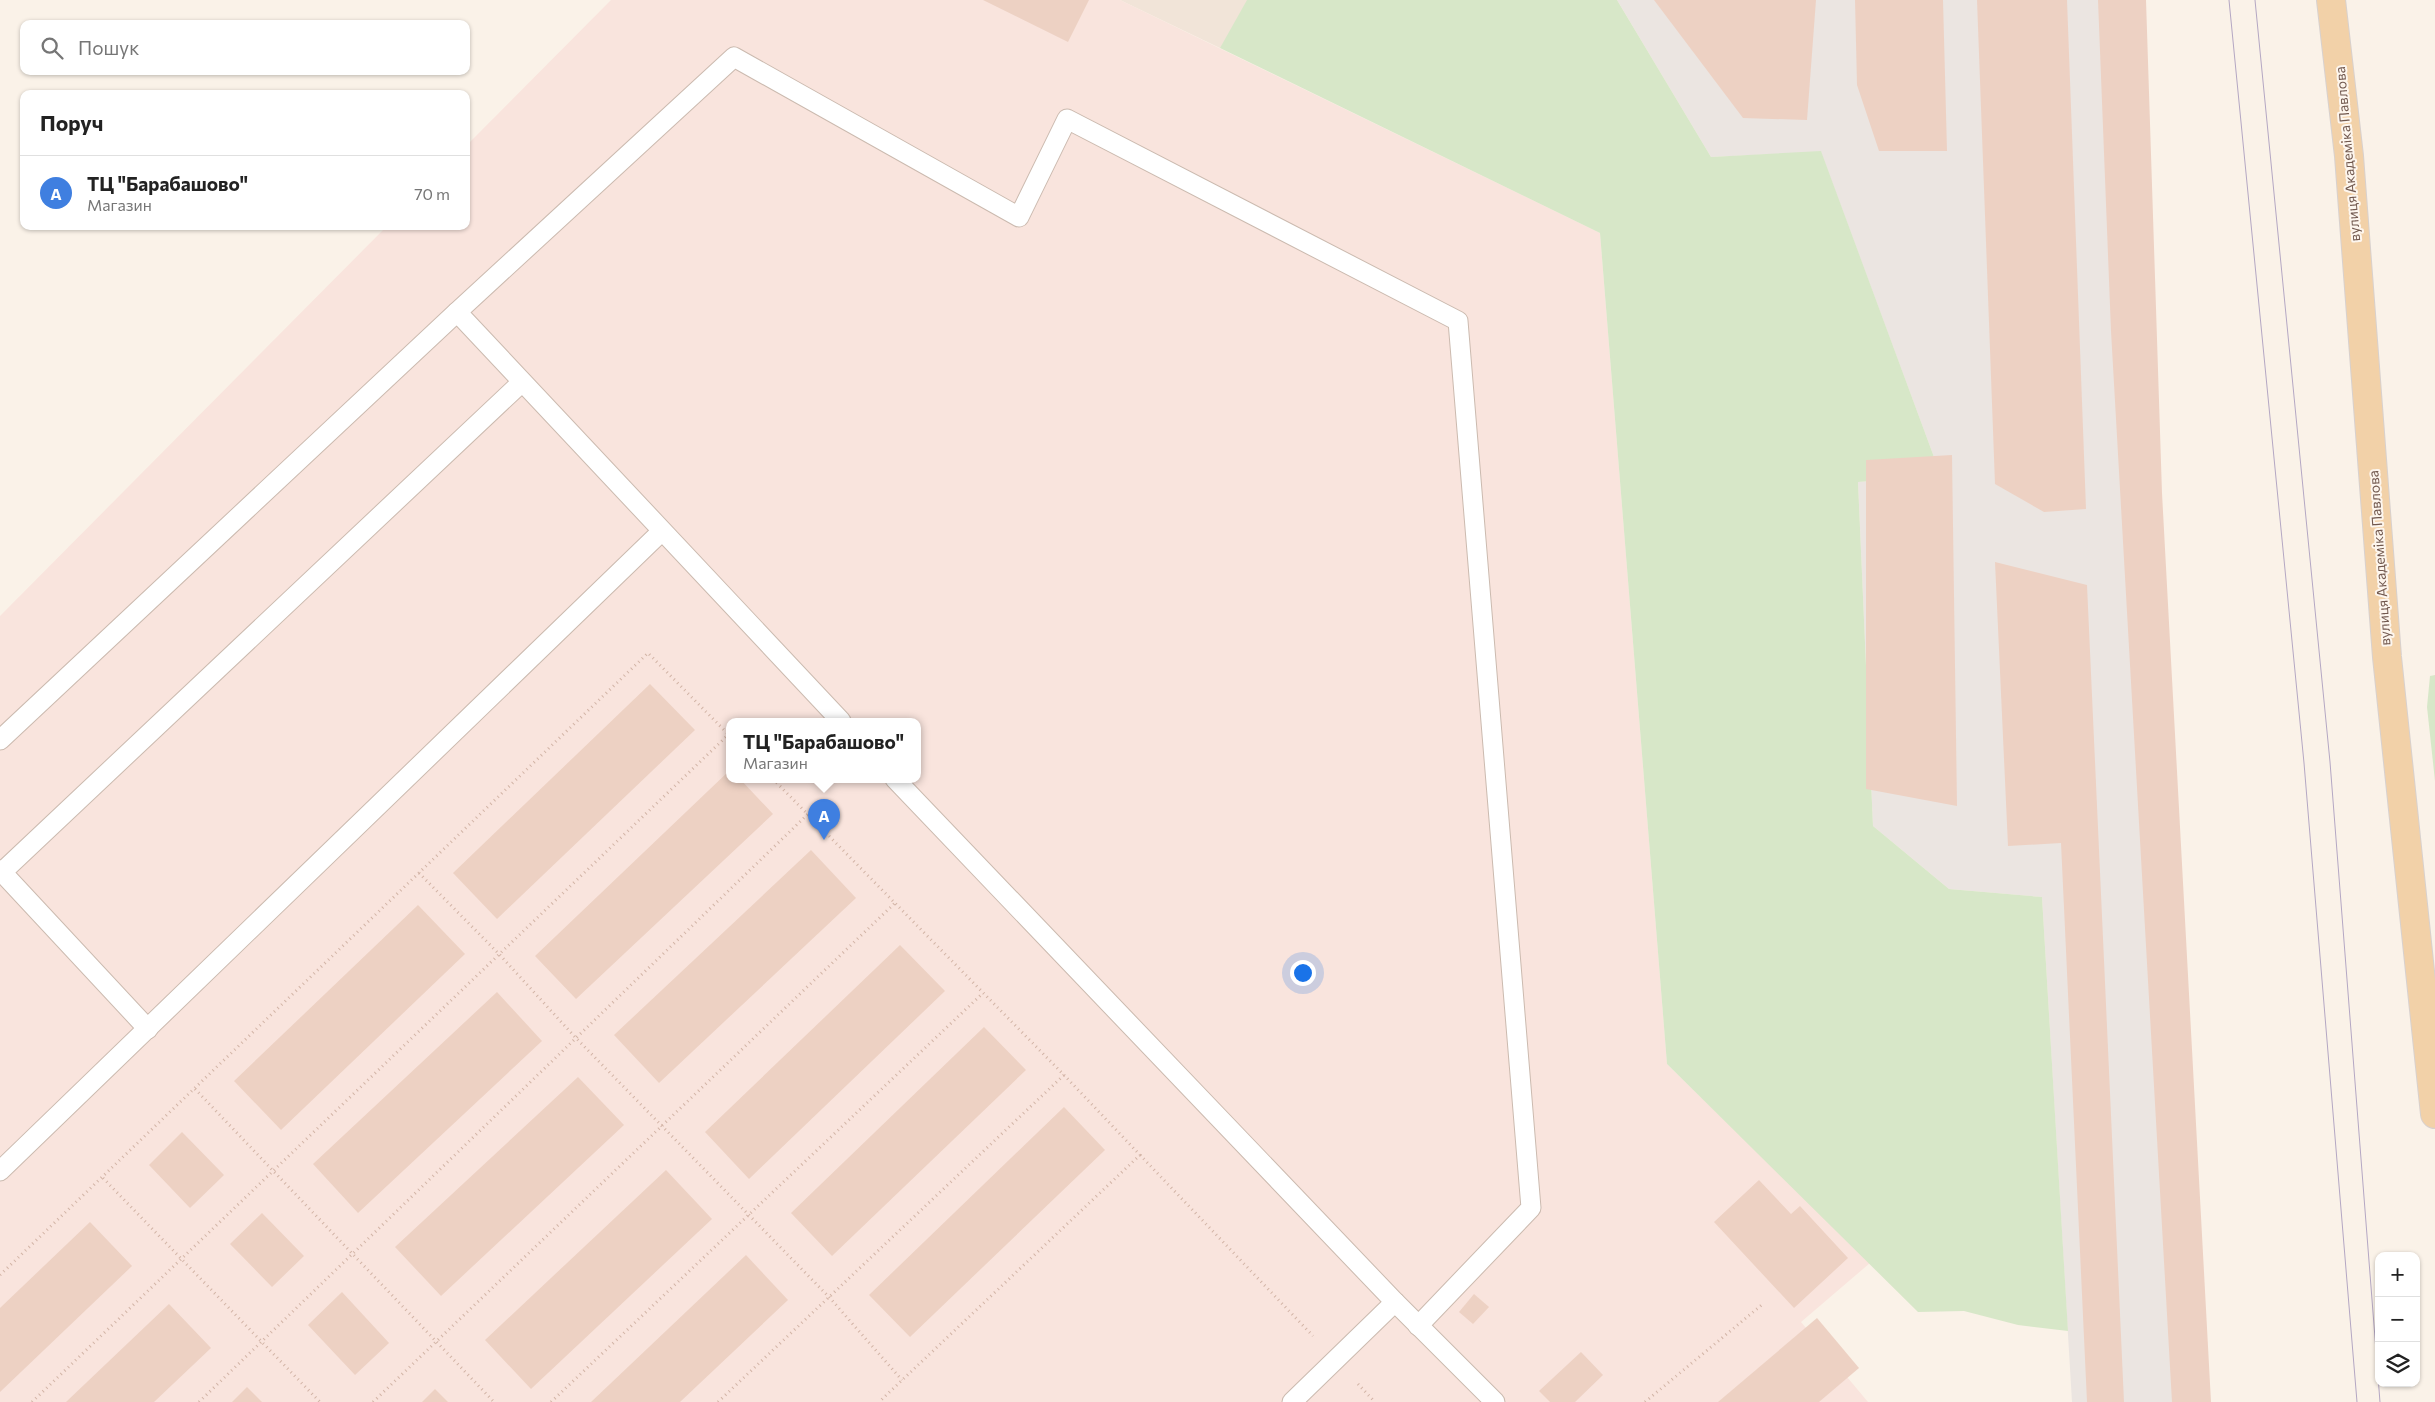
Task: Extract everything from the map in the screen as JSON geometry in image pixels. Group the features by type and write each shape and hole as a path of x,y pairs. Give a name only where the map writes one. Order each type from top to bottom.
{"main road":[{"name":"вулиця Академіка Павлова","path":"2331,0 2349,156 2387,657 2435,1114"}],"lane":[{"path":"0,740 457,312 734,57 1019,217 1067,120 1458,321 1532,1208 1418,1326"},
{"path":"457,312 837,718"},
{"path":"148,1029 1,872 522,382"},
{"path":"0,1171 661,532"},
{"path":"899,783 1418,1326 1495,1402"},
{"path":"1292,1402 1395,1302"}],"path":[{"path":"0,1275 648,653 726,731"},
{"path":"32,1402 272,1170 726,739"},
{"path":"777,783 1064,1074 1375,1402"},
{"path":"199,1402 351,1253 808,814"},
{"path":"419,874 499,954 575,1037 749,1214 828,1297 902,1380"},
{"path":"373,1402 895,903"},
{"path":"551,1402 983,993"},
{"path":"718,1402 1064,1074"},
{"path":"195,1088 494,1402"},
{"path":"879,1402 1140,1156"},
{"path":"103,1178 182,1257 320,1402"},
{"path":"1646,1402 1764,1303"}],"shaded area":[{"path":"611,0 1120,0 1600,233 1667,1064 1870,1263 1801,1322 1868,1402 0,1402 0,616 383,230 470,230 470,142"},
{"path":"1120,0 1311,0 1220,48"},
{"path":"1617,0 2137,0 2158,488 2208,1402 2072,1402 2042,897 1949,889 1873,826 1858,482 1941,476 1821,152 1711,157"}],"green space":[{"path":"1247,0 1617,0 1711,157 1821,151 1941,476 1858,482 1873,826 1949,889 2042,897 2068,1331 2018,1325 1964,1311 1918,1312 1667,1064 1600,233 1220,48"},
{"path":"2435,675 2435,781 2427,707 2430,676"}],"building":[{"path":"983,0 1089,0 1068,42"},
{"path":"1654,0 1816,0 1807,120 1743,118"},
{"path":"1855,0 1943,0 1947,151 1879,151 1857,85"},
{"path":"1977,0 2067,0 2086,509 2044,512 1995,484"},
{"path":"2098,0 2146,0 2162,493 2211,1402 2172,1402 2111,331"},
{"path":"1952,455 1957,806 1866,789 1866,460"},
{"path":"1995,562 2087,585 2124,1402 2087,1402 2061,843 2008,846"},
{"path":"650,684 695,730 497,919 453,873"},
{"path":"726,774 726,783 744,783 773,814 576,999 535,956"},
{"path":"811,850 856,898 659,1083 614,1035"},
{"path":"418,905 465,954 281,1130 234,1081"},
{"path":"900,945 945,991 749,1179 705,1132"},
{"path":"497,992 542,1041 358,1213 313,1164"},
{"path":"984,1027 1026,1070 832,1256 791,1213"},
{"path":"578,1077 624,1125 441,1296 395,1247"},
{"path":"1064,1107 1105,1150 910,1337 869,1295"},
{"path":"182,1132 224,1175 190,1208 149,1165"},
{"path":"666,1170 712,1219 531,1389 485,1340"},
{"path":"1759,1180 1791,1214 1800,1206 1848,1258 1794,1308 1714,1222"},
{"path":"262,1213 304,1256 272,1287 230,1244"},
{"path":"90,1222 132,1266 0,1392 0,1308"},
{"path":"746,1255 788,1300 680,1402 591,1402"},
{"path":"342,1292 389,1343 355,1375 308,1325"},
{"path":"1474,1294 1489,1307 1473,1324 1459,1312"},
{"path":"169,1304 211,1348 154,1402 66,1402"},
{"path":"1817,1318 1859,1368 1819,1402 1718,1402"},
{"path":"1581,1352 1603,1375 1575,1402 1550,1402 1539,1391"},
{"path":"247,1387 262,1402 232,1402"},
{"path":"435,1389 448,1402 422,1402"}],"tram line":[{"path":"2229,0 2304,763 2357,1402"},
{"path":"2255,0 2330,762 2380,1402"}],"place":[{"name":"ТЦ \"Барабашово\"","path":"824,840"}]}
